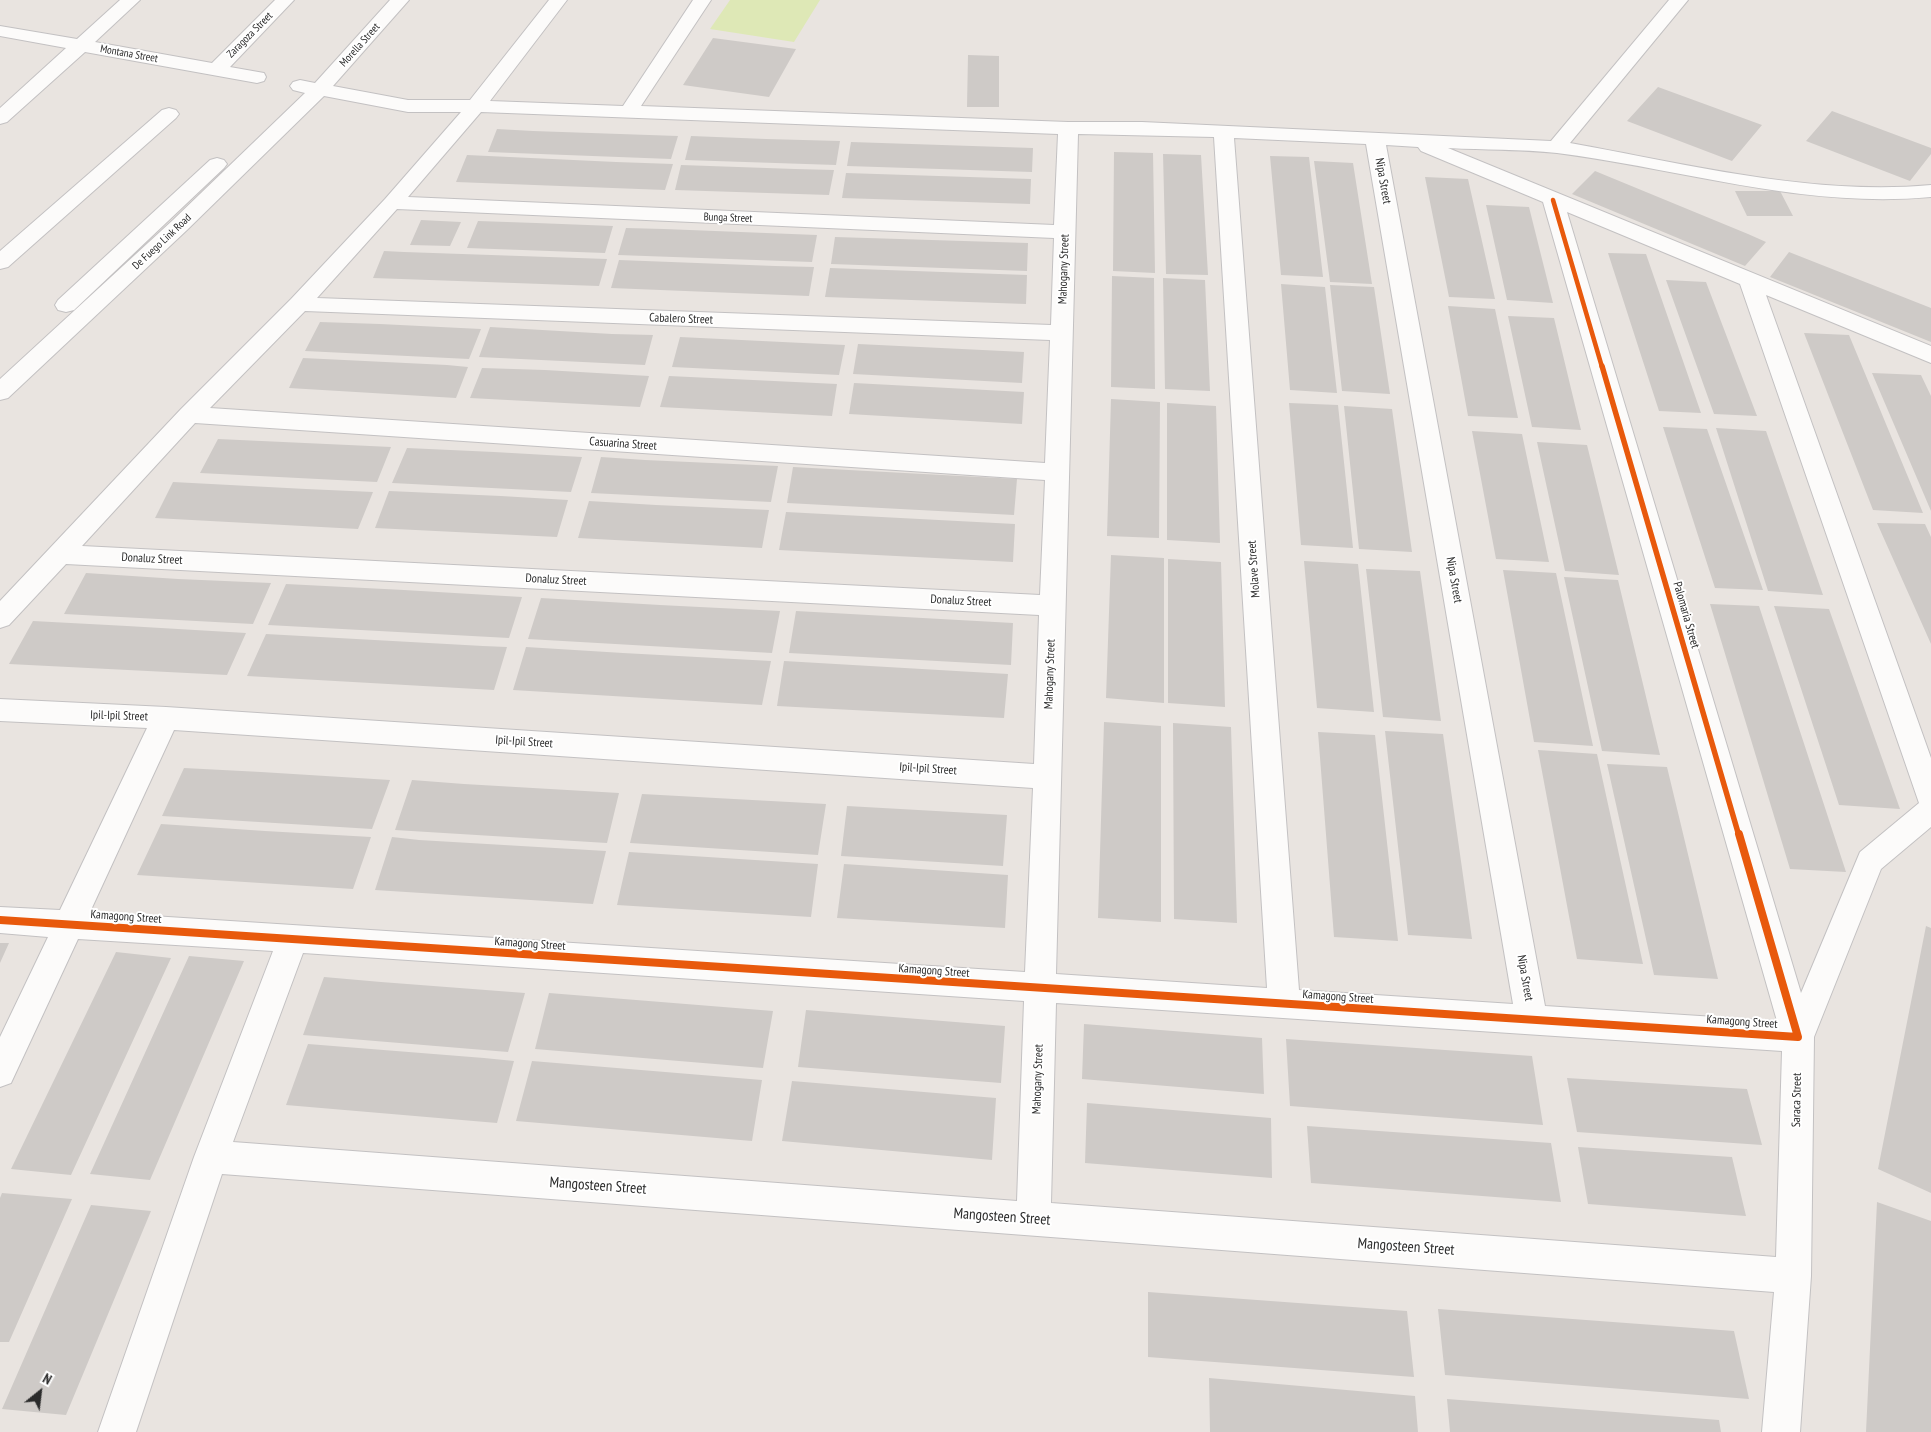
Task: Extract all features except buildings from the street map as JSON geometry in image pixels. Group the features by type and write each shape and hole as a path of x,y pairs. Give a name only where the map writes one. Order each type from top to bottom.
{"street":[{"path":"0,118 131,0"},
{"name":"Zaragoza Street","path":"216,70 285,0"},
{"name":"Morella Street","path":"310,87 376,0"},
{"name":"Morella Street","path":"310,87 400,0"},
{"path":"0,618 189,416 300,304 392,203 476,106 558,0"},
{"path":"628,112 702,0"},
{"path":"1556,147 1678,0"},
{"name":"Montana Street","path":"0,32 257,77"},
{"path":"310,87 408,106 476,106 1068,128 1142,128 1556,147 1798,189 1889,195 1931,191"},
{"name":"De Fuego Link Road","path":"0,367 310,87"},
{"name":"De Fuego Link Road","path":"0,392 180,225 310,87"},
{"path":"0,262 169,114"},
{"name":"Mahogany Street","path":"1033,1219 1068,128"},
{"name":"Molave Street","path":"1224,133 1284,1005"},
{"name":"Nipa Street","path":"1375,138 1532,1021"},
{"path":"1408,139 1931,355"},
{"name":"Palomaria Street","path":"1553,200 1798,1037"},
{"name":"Bunga Street","path":"392,203 1065,232"},
{"path":"1750,281 1931,798"},
{"name":"Cabalero Street","path":"300,304 1062,333"},
{"name":"Casuarina Street","path":"189,416 1057,472"},
{"name":"Donaluz Street","path":"59,554 1053,606"},
{"name":"Ipil-Ipil Street","path":"0,710 166,718 1047,777"},
{"path":"0,1072 166,718"},
{"name":"Saraca Street","path":"1781,1432 1793,1276 1798,1037 1870,861 1931,810"},
{"name":"Kamagong Street","path":"0,920 1798,1037"},
{"path":"117,1432 211,1157 293,939"},
{"name":"Mangosteen Street","path":"211,1157 1793,1276"}],"green space":[{"path":"730,0 820,0 794,42 710,29"}],"cycle path":[{"path":"0,920 1798,1037 1553,200"}]}
